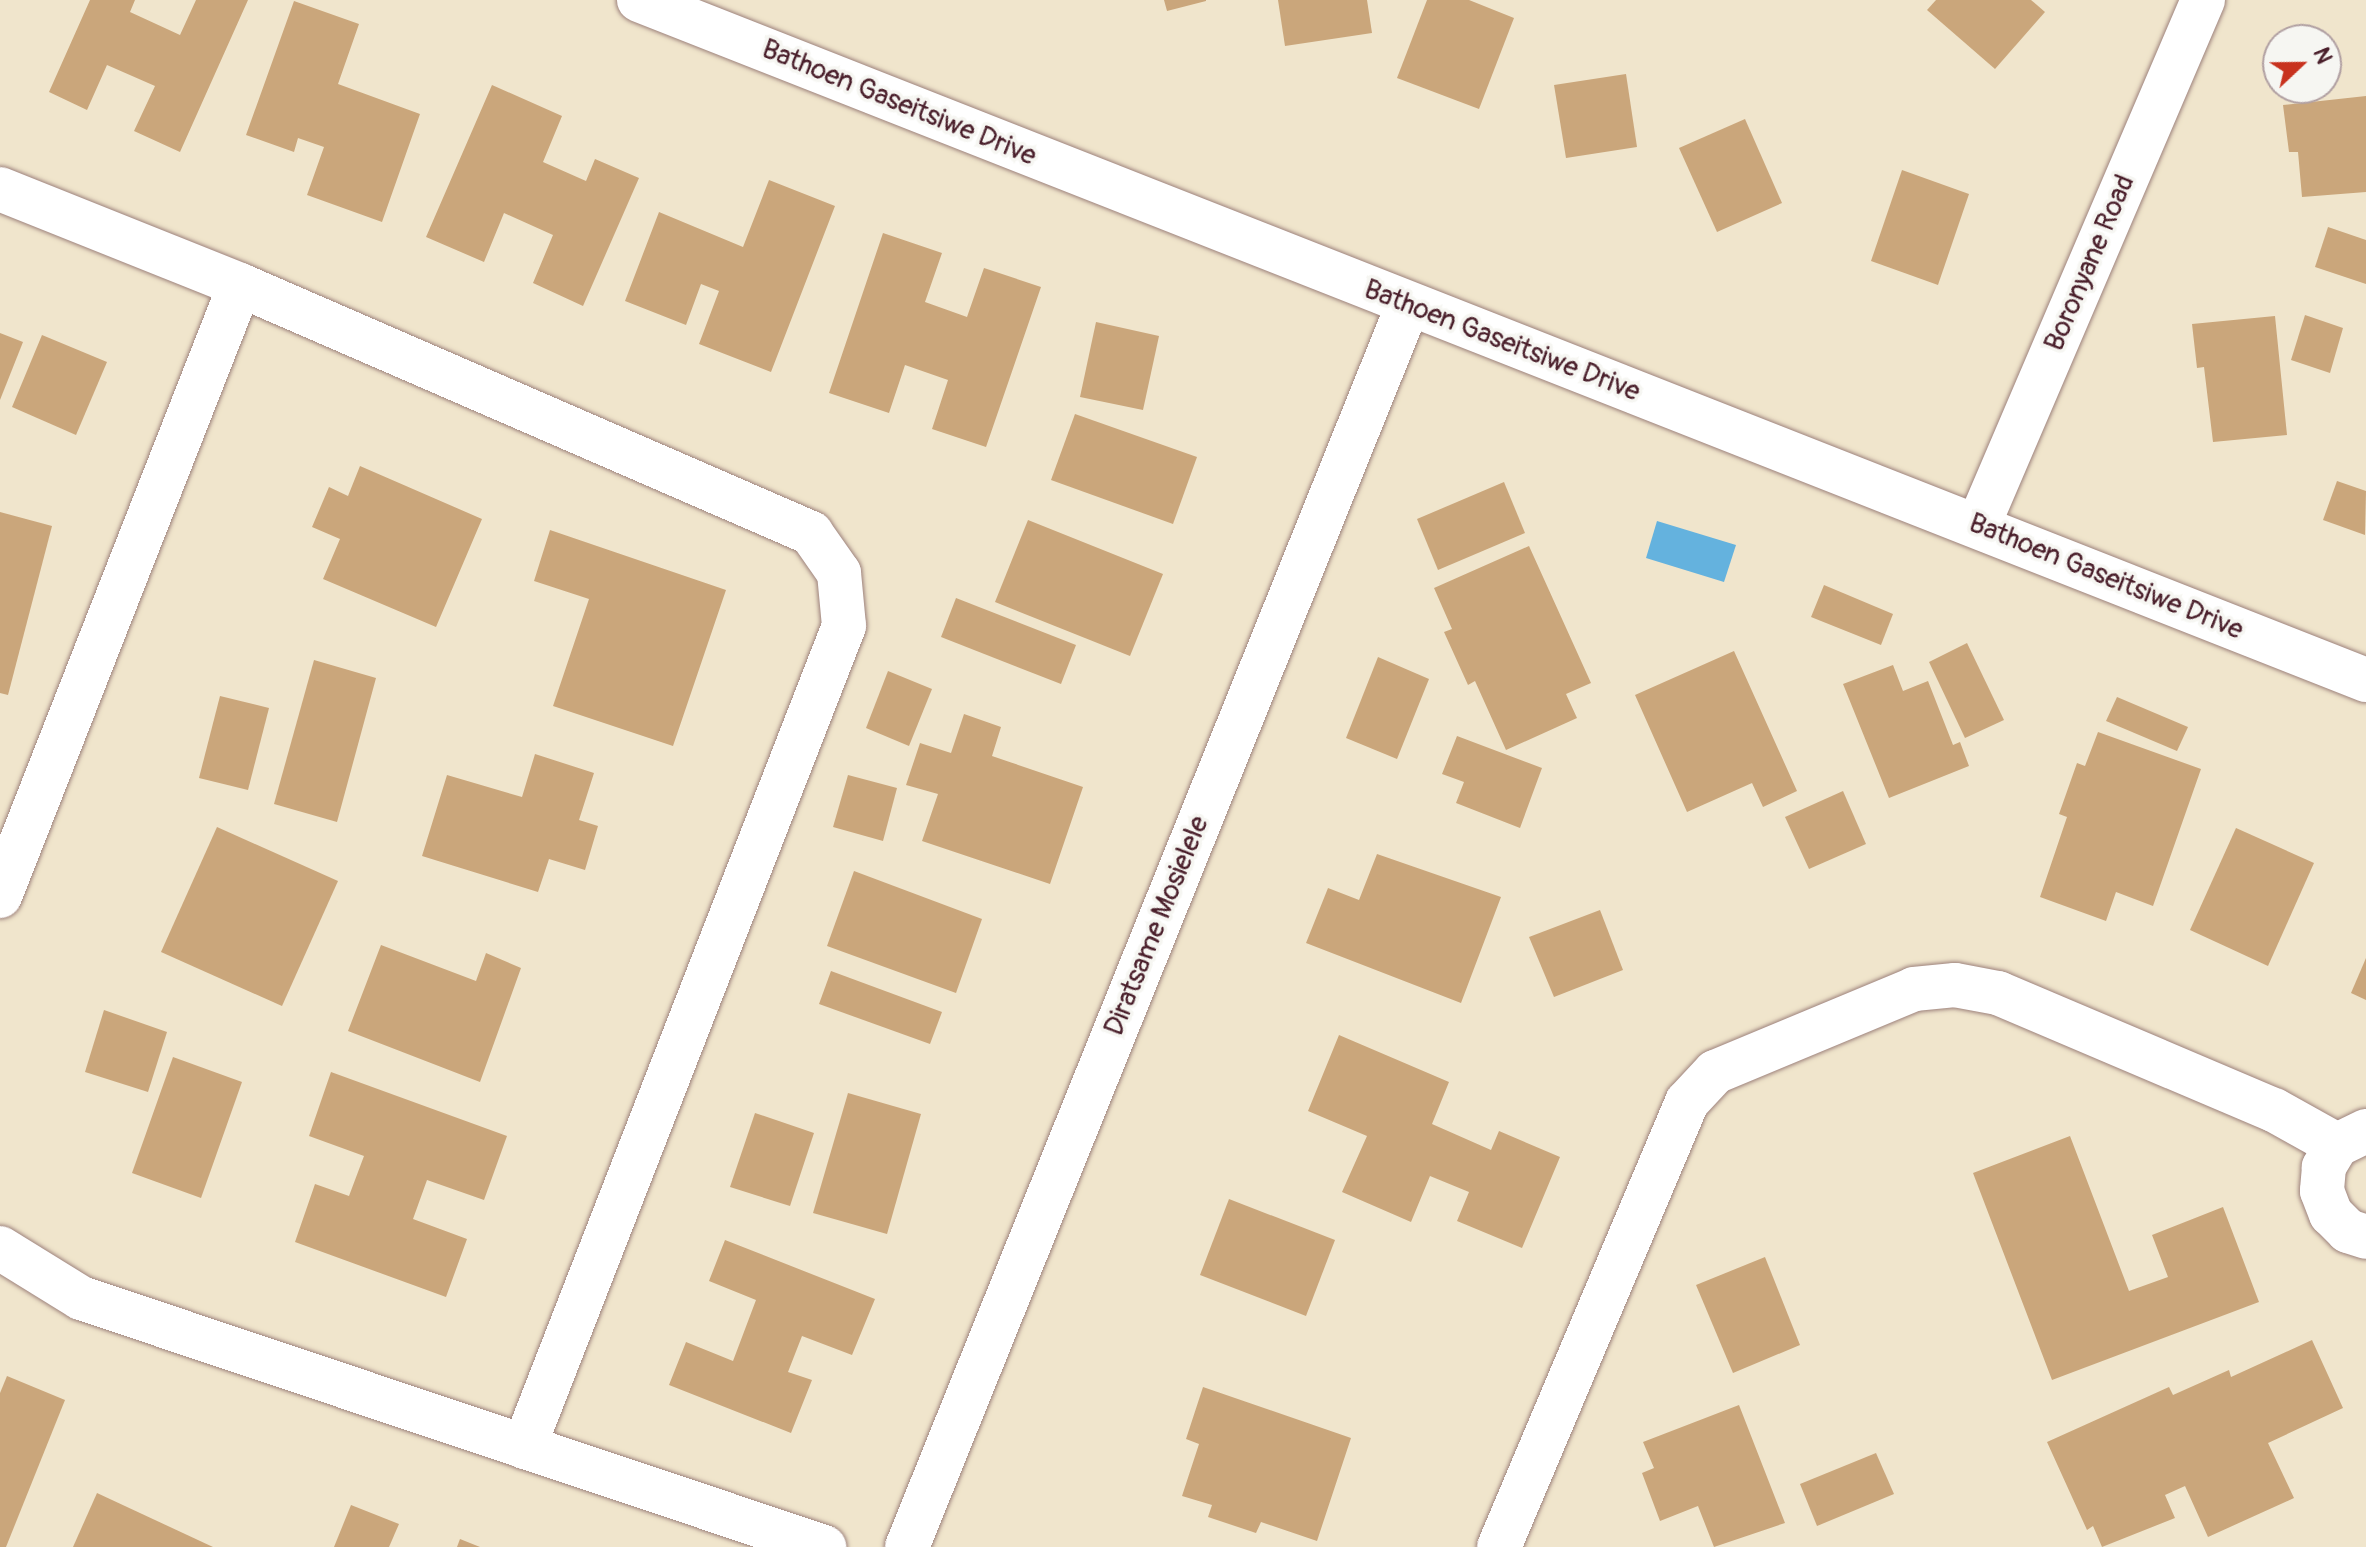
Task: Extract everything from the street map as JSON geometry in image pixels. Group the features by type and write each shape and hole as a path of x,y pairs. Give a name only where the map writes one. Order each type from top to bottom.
{"street":[{"name":"Bathoen Gaseitsiwe Drive","path":"639,0 2366,680"},
{"name":"Boronyane Road","path":"1978,526 2203,0"},
{"path":"0,189 240,285 811,533 839,573 844,626 524,1447"},
{"path":"0,896 240,285"},
{"name":"Diratsame Mosielele","path":"907,1547 1408,305"},
{"path":"1499,1547 1687,1102 1715,1072 1914,989 1955,985 1998,993 2274,1110 2352,1138 2324,1167 2322,1191 2331,1214 2348,1231 2366,1237"},
{"path":"0,1248 81,1298 824,1547"}],"water":[{"path":"1657,521 1736,545 1724,582 1646,558"}],"building":[{"path":"90,0 135,0 130,12 180,35 196,0 248,0 180,152 134,131 155,86 107,65 87,110 49,92"},
{"path":"1164,0 1206,0 1206,1 1167,11"},
{"path":"1278,0 1367,0 1372,33 1285,46"},
{"path":"1427,0 1469,0 1514,18 1479,109 1397,78"},
{"path":"1936,0 2031,0 2045,12 1995,69 1927,10"},
{"path":"294,1 359,24 338,84 420,114 382,222 307,195 324,147 298,138 294,152 246,135"},
{"path":"1626,74 1637,147 1566,158 1554,85"},
{"path":"492,85 562,116 543,162 586,181 595,159 639,178 583,306 533,283 553,235 504,213 484,262 426,237"},
{"path":"2366,96 2366,192 2302,197 2298,152 2289,152 2283,105 2342,104 2342,99"},
{"path":"1745,119 1782,203 1717,232 1679,148"},
{"path":"1902,170 1969,194 1938,285 1871,261"},
{"path":"769,180 835,206 771,372 699,344 719,291 701,284 686,325 625,301 659,212 743,247"},
{"path":"2328,227 2366,240 2366,284 2315,267"},
{"path":"883,233 942,253 925,302 967,317 984,268 1041,287 986,447 932,429 948,380 905,365 889,413 829,393"},
{"path":"2305,315 2343,328 2330,373 2291,360"},
{"path":"2275,316 2287,435 2213,442 2204,367 2197,368 2192,324"},
{"path":"1096,322 1159,336 1143,410 1080,397"},
{"path":"0,333 23,342 0,400"},
{"path":"42,335 107,362 76,435 12,407"},
{"path":"1075,414 1197,457 1173,524 1051,480"},
{"path":"360,466 482,519 436,627 323,579 340,539 312,527 329,487 348,496"},
{"path":"2337,481 2366,491 2365,535 2323,520"},
{"path":"1504,482 1525,533 1438,570 1417,519"},
{"path":"0,512 52,526 8,695 0,693"},
{"path":"1028,520 1163,574 1130,656 995,602"},
{"path":"550,530 726,590 673,746 553,706 589,599 534,581"},
{"path":"1529,546 1591,683 1566,694 1577,718 1506,750 1475,681 1468,685 1444,632 1452,629 1434,588"},
{"path":"1824,585 1893,614 1881,645 1811,617"},
{"path":"956,598 1076,645 1061,684 941,637"},
{"path":"1967,643 2004,720 1965,738 1929,662"},
{"path":"1734,651 1797,791 1763,807 1752,783 1687,812 1635,695"},
{"path":"1378,657 1429,679 1397,759 1346,738"},
{"path":"314,660 376,678 337,822 274,804"},
{"path":"1893,665 1903,691 1928,681 1953,745 1960,742 1969,766 1889,798 1843,684"},
{"path":"888,671 932,689 909,746 866,728"},
{"path":"220,696 269,708 248,790 199,778"},
{"path":"2117,697 2188,727 2177,751 2106,721"},
{"path":"964,714 1001,727 992,756 1083,787 1050,884 922,841 938,794 906,785 920,743 951,753"},
{"path":"2098,732 2201,769 2153,906 2116,892 2106,921 2040,897 2067,817 2059,814 2077,763 2085,766"},
{"path":"1457,736 1542,768 1520,828 1456,803 1464,782 1442,774"},
{"path":"535,754 594,773 579,820 598,826 585,870 549,859 538,892 422,856 447,775 522,797"},
{"path":"848,775 897,788 883,841 833,827"},
{"path":"1843,791 1866,844 1809,869 1785,817"},
{"path":"217,827 338,881 282,1006 161,952"},
{"path":"2236,828 2314,863 2268,966 2190,930"},
{"path":"1377,854 1501,897 1461,1003 1306,943 1328,888 1359,900"},
{"path":"854,871 982,919 956,993 827,946"},
{"path":"1600,910 1623,970 1554,997 1529,937"},
{"path":"381,945 476,981 486,953 521,968 480,1082 348,1031"},
{"path":"2366,958 2366,1000 2351,993"},
{"path":"831,971 942,1012 930,1044 819,1004"},
{"path":"104,1010 167,1032 148,1092 85,1072"},
{"path":"1339,1035 1449,1082 1432,1124 1491,1150 1499,1131 1560,1157 1522,1248 1457,1221 1469,1192 1430,1176 1411,1222 1342,1192 1367,1136 1308,1111"},
{"path":"173,1057 242,1082 201,1198 132,1173"},
{"path":"331,1072 507,1136 484,1200 427,1180 413,1219 467,1239 446,1297 295,1242 315,1184 349,1196 364,1156 309,1136"},
{"path":"848,1093 921,1114 887,1234 813,1213"},
{"path":"755,1113 814,1133 790,1206 730,1187"},
{"path":"2070,1136 2129,1291 2168,1277 2152,1235 2223,1207 2259,1302 2052,1380 1973,1173"},
{"path":"1229,1199 1335,1240 1306,1316 1200,1275"},
{"path":"725,1240 875,1299 852,1355 802,1336 788,1372 812,1380 791,1433 669,1385 686,1342 733,1361 756,1300 709,1281"},
{"path":"1765,1257 1800,1345 1733,1373 1696,1285"},
{"path":"2312,1340 2343,1408 2268,1443 2294,1498 2208,1537 2185,1486 2165,1495 2175,1518 2102,1547 2093,1526 2087,1530 2047,1442 2169,1387 2173,1395 2229,1370 2231,1377"},
{"path":"7,1376 65,1400 6,1547 0,1547 0,1393"},
{"path":"1203,1387 1351,1438 1317,1541 1261,1522 1256,1533 1208,1517 1212,1505 1182,1496 1199,1444 1186,1439"},
{"path":"1739,1405 1785,1523 1714,1547 1698,1506 1660,1521 1642,1473 1654,1468 1643,1442"},
{"path":"1876,1453 1894,1494 1817,1526 1800,1484"},
{"path":"97,1493 213,1547 73,1547"},
{"path":"351,1505 399,1524 389,1547 334,1547"},
{"path":"460,1539 480,1547 457,1547"}]}
